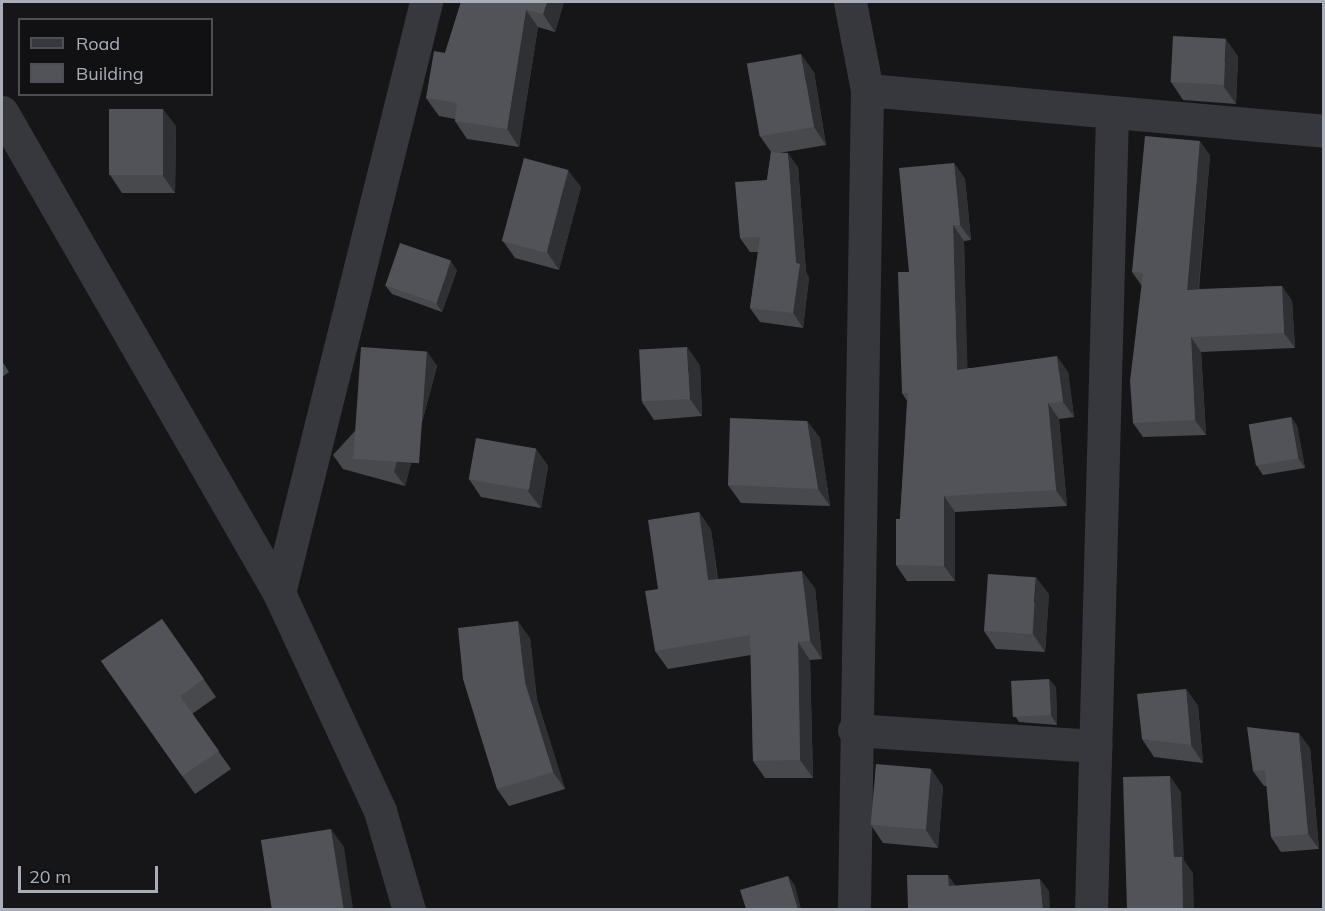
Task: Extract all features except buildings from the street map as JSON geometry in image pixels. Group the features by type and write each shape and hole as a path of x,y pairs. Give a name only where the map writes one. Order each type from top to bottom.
{"street":[{"path":"279,593 426,2"},
{"path":"850,2 867,90 854,730 854,909"},
{"path":"867,90 1112,115 1323,131"},
{"path":"2,112 279,593 380,811 409,909"},
{"path":"1091,909 1112,115"},
{"path":"854,730 1095,746"}]}
